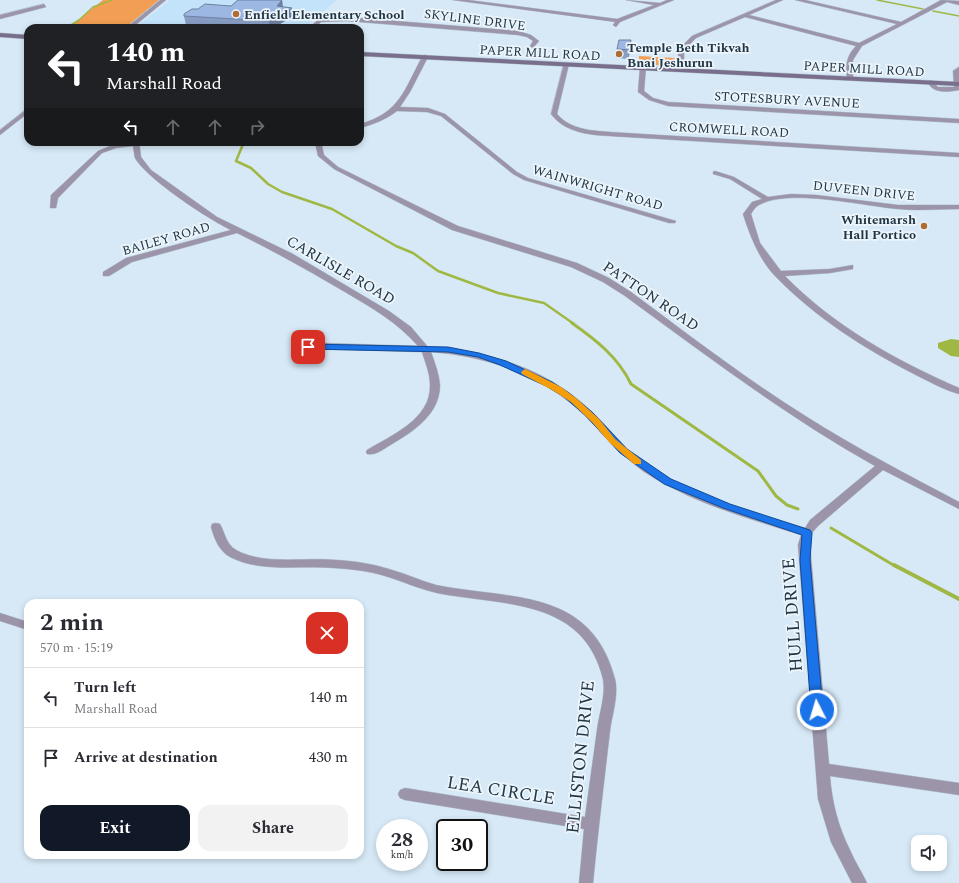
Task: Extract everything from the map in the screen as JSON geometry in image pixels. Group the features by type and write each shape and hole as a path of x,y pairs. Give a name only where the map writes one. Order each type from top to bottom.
{"main road":[{"path":"0,35 24,37"},
{"name":"PAPER MILL ROAD","path":"364,54 931,82"}],"street":[{"path":"135,24 163,0"},
{"path":"456,0 617,23 672,0"},
{"path":"629,0 661,4"},
{"path":"681,70 681,50 690,40 743,15 780,0"},
{"path":"798,0 901,23"},
{"path":"850,78 848,65 850,57 852,52 860,44 946,0 959,3"},
{"path":"0,17 44,6 38,2"},
{"path":"743,15 860,44"},
{"name":"SKYLINE DRIVE","path":"316,24 320,21 347,18 518,33 529,36 536,41 533,46"},
{"path":"364,125 383,119 397,108 424,57"},
{"name":"CROMWELL ROAD","path":"566,64 554,114 566,124 582,130 621,134 959,155"},
{"name":"STOTESBURY AVENUE","path":"643,68 641,92 652,99 668,104 959,121"},
{"path":"931,82 932,86 937,88 957,89 959,84 956,71 959,69"},
{"name":"WAINWRIGHT ROAD","path":"397,108 428,110 443,115 515,173 526,179 672,221"},
{"path":"0,133 24,113"},
{"path":"53,206 54,197 97,154 112,147 118,146"},
{"name":"CARLISLE ROAD","path":"136,146 138,157 148,171 214,219 290,256 386,313 408,329 426,350 433,372 435,386 430,406 418,422 407,431 372,452"},
{"name":"PATTON ROAD","path":"319,146 321,156 336,168 446,224 467,233 574,265 606,280 628,294 777,402 836,440 959,506"},
{"path":"715,173 732,178 766,199"},
{"name":"DUVEEN DRIVE","path":"766,199 794,196 900,207 959,207"},
{"path":"766,199 750,207 747,214 758,244 778,274 816,309 864,344 905,367 959,391"},
{"name":"BAILEY ROAD","path":"106,274 130,260 236,230"},
{"path":"778,274 830,271 850,267"},
{"path":"303,348 319,346 448,350 479,355 521,370 566,394 588,413 624,451 668,481 726,506 807,533 814,523 882,465"},
{"name":"ELLISTON DRIVE","path":"216,527 221,541 227,550 246,558 261,561 322,562 363,567 392,574 424,587 537,604 566,615 575,622 598,650 610,681 591,824 586,883"},
{"name":"HULL DRIVE","path":"807,533 805,560 822,769 826,799 835,836 845,858 860,883"},
{"path":"0,618 24,625"},
{"path":"822,769 959,789"},
{"name":"LEA CIRCLE","path":"405,794 591,824"}],"shaded area":[{"path":"103,0 159,0 130,24 73,24"},
{"name":"Enfield Elementary School","path":"170,0 337,0 309,24 139,24"},
{"path":"639,56 675,58 674,64 670,66 639,64"},
{"path":"951,339 959,340 959,357 951,356 938,348 938,343"}],"building":[{"path":"238,0 282,0 277,6 292,8 269,21 184,16 184,14 192,9 198,9 205,4 231,6"},
{"path":"619,40 631,40 629,50 617,49"}],"waterway":[{"path":"72,24 93,7 112,0"},
{"path":"877,0 923,9"},
{"path":"933,11 959,16"},
{"path":"242,146 236,161 251,168 268,184 282,192 332,209 396,246 413,253 438,271 498,293 544,303 574,324"},
{"path":"572,323 590,336 613,357 620,365 631,384 758,471 776,496 787,505 798,509"},
{"path":"831,528 895,566"},
{"path":"894,565 959,599"}],"slow traffic":[{"path":"525,372 558,389 574,400 612,440 638,462"}],"place":[{"name":"Enfield Elementary School","path":"236,14"},
{"name":"Temple Beth Tikvah Bnai Jeshurun","path":"619,54"},
{"name":"Whitemarsh Hall Portico","path":"924,226"}],"route":[{"path":"308,347 319,346 448,350 479,355 503,363 521,370 566,394 588,413 624,451 652,472 668,481 707,499 807,533 804,545 817,710"}]}
